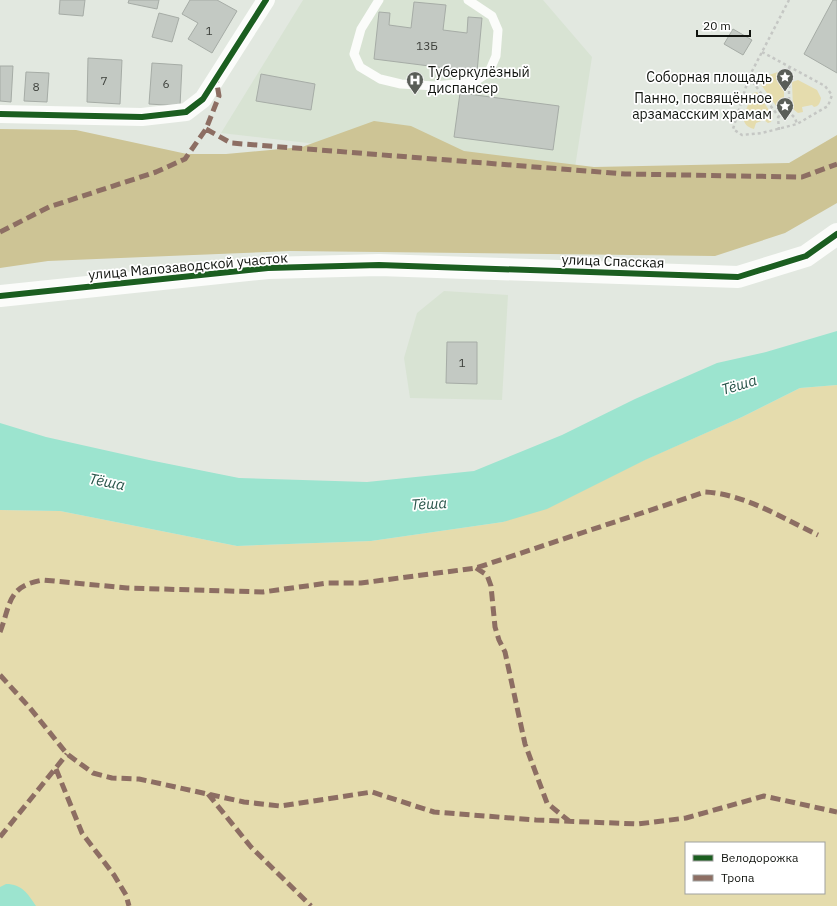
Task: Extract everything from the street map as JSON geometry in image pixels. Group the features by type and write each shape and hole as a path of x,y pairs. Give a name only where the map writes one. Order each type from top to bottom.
{"street":[{"path":"0,114 142,117 186,112 203,99 266,0"},
{"name":"улица Спасская","path":"379,265 738,278 806,256 837,234"},
{"name":"улица Малозаводской участок","path":"0,296 268,268 379,265"}],"lane":[{"path":"379,0 361,29 354,54 360,67 380,79 401,84 435,86 474,82 489,72 496,56 498,30 492,16 468,0"}],"path":[{"path":"762,52 825,86 832,95 828,106 797,124 778,130 762,133 742,134 733,129 749,77 789,0"},
{"path":"789,67 789,112 795,118 797,124"},
{"path":"749,77 779,117"},
{"path":"778,130 779,117 781,113 789,112"}],"shaded area":[{"name":"Туберкулёзный диспансер","path":"303,0 543,0 592,57 574,174 221,133"},
{"path":"784,70 784,108 779,110 757,79"},
{"path":"798,80 817,90 821,98 820,103 817,106 814,107 812,105 802,107 803,112 798,113 793,109 792,82"},
{"path":"757,92 773,116 771,122 768,123 764,120 756,123 754,129 746,125 743,117 753,93"},
{"path":"374,121 411,126 464,151 594,167 789,163 837,135 837,203 785,233 715,256 290,251 48,261 0,268 0,129 76,130 187,154 226,154 302,147"},
{"path":"444,291 508,295 502,400 410,398 404,358 417,313"},
{"path":"837,385 837,906 0,906 0,510 60,511 237,546 371,541 503,522 742,417 800,388"}],"water":[{"name":"Тёша","path":"837,331 837,385 800,388 742,417 645,460 547,509 503,522 371,541 237,546 60,511 0,510 0,423 46,437 239,478 367,482 474,471 562,435 635,399 717,363 766,352"},
{"path":"6,884 12,884 24,890 36,906 0,906 0,887"}],"building":[{"path":"60,0 85,0 83,16 59,14"},
{"path":"129,0 159,0 157,9 128,3"},
{"path":"190,0 217,0 237,11 212,53 188,39 198,23 182,14"},
{"path":"833,0 837,0 837,73 804,54"},
{"path":"414,2 446,5 443,30 467,33 468,17 482,18 477,72 374,59 379,12 390,13 389,25 411,28"},
{"path":"159,13 179,18 172,42 152,37"},
{"path":"733,29 752,40 743,55 724,44"},
{"path":"88,58 122,60 120,104 87,102"},
{"path":"152,63 182,65 180,106 149,104"},
{"path":"0,66 13,66 11,102 0,101"},
{"path":"26,72 49,73 47,102 24,101"},
{"path":"261,74 315,84 311,110 256,101"},
{"path":"460,93 559,106 553,150 454,137"},
{"path":"447,342 477,342 477,384 446,383"}],"marked path":[{"path":"0,232 49,207 156,172 185,159 206,129 219,96 216,78"},
{"path":"206,129 231,143 625,174 802,177 837,164"},
{"path":"0,632 9,605 16,592 31,583 43,580 127,588 263,592 328,583 361,583 476,568 705,492 734,497 749,502 777,514 818,535"},
{"path":"476,568 487,575 491,586 495,627 505,652 525,744 547,803 569,821"},
{"path":"0,675 30,708 67,754 93,773 112,778 139,779 244,802 280,806 372,792 434,812 536,820 638,824 686,818 764,796 837,812"},
{"path":"0,837 67,754"},
{"path":"56,769 82,833 114,875 126,895 129,906"},
{"path":"208,794 251,847 311,906"}],"cycle path":[{"path":"0,114 142,117 186,112 203,99 266,0"},
{"path":"0,296 268,268 379,265 738,277 806,256 837,234"}],"place":[{"name":"Соборная площадь","path":"785,92"},
{"name":"Туберкулёзный диспансер","path":"415,95"},
{"name":"Панно, посвящённое арзамасским храмам","path":"785,121"}]}
